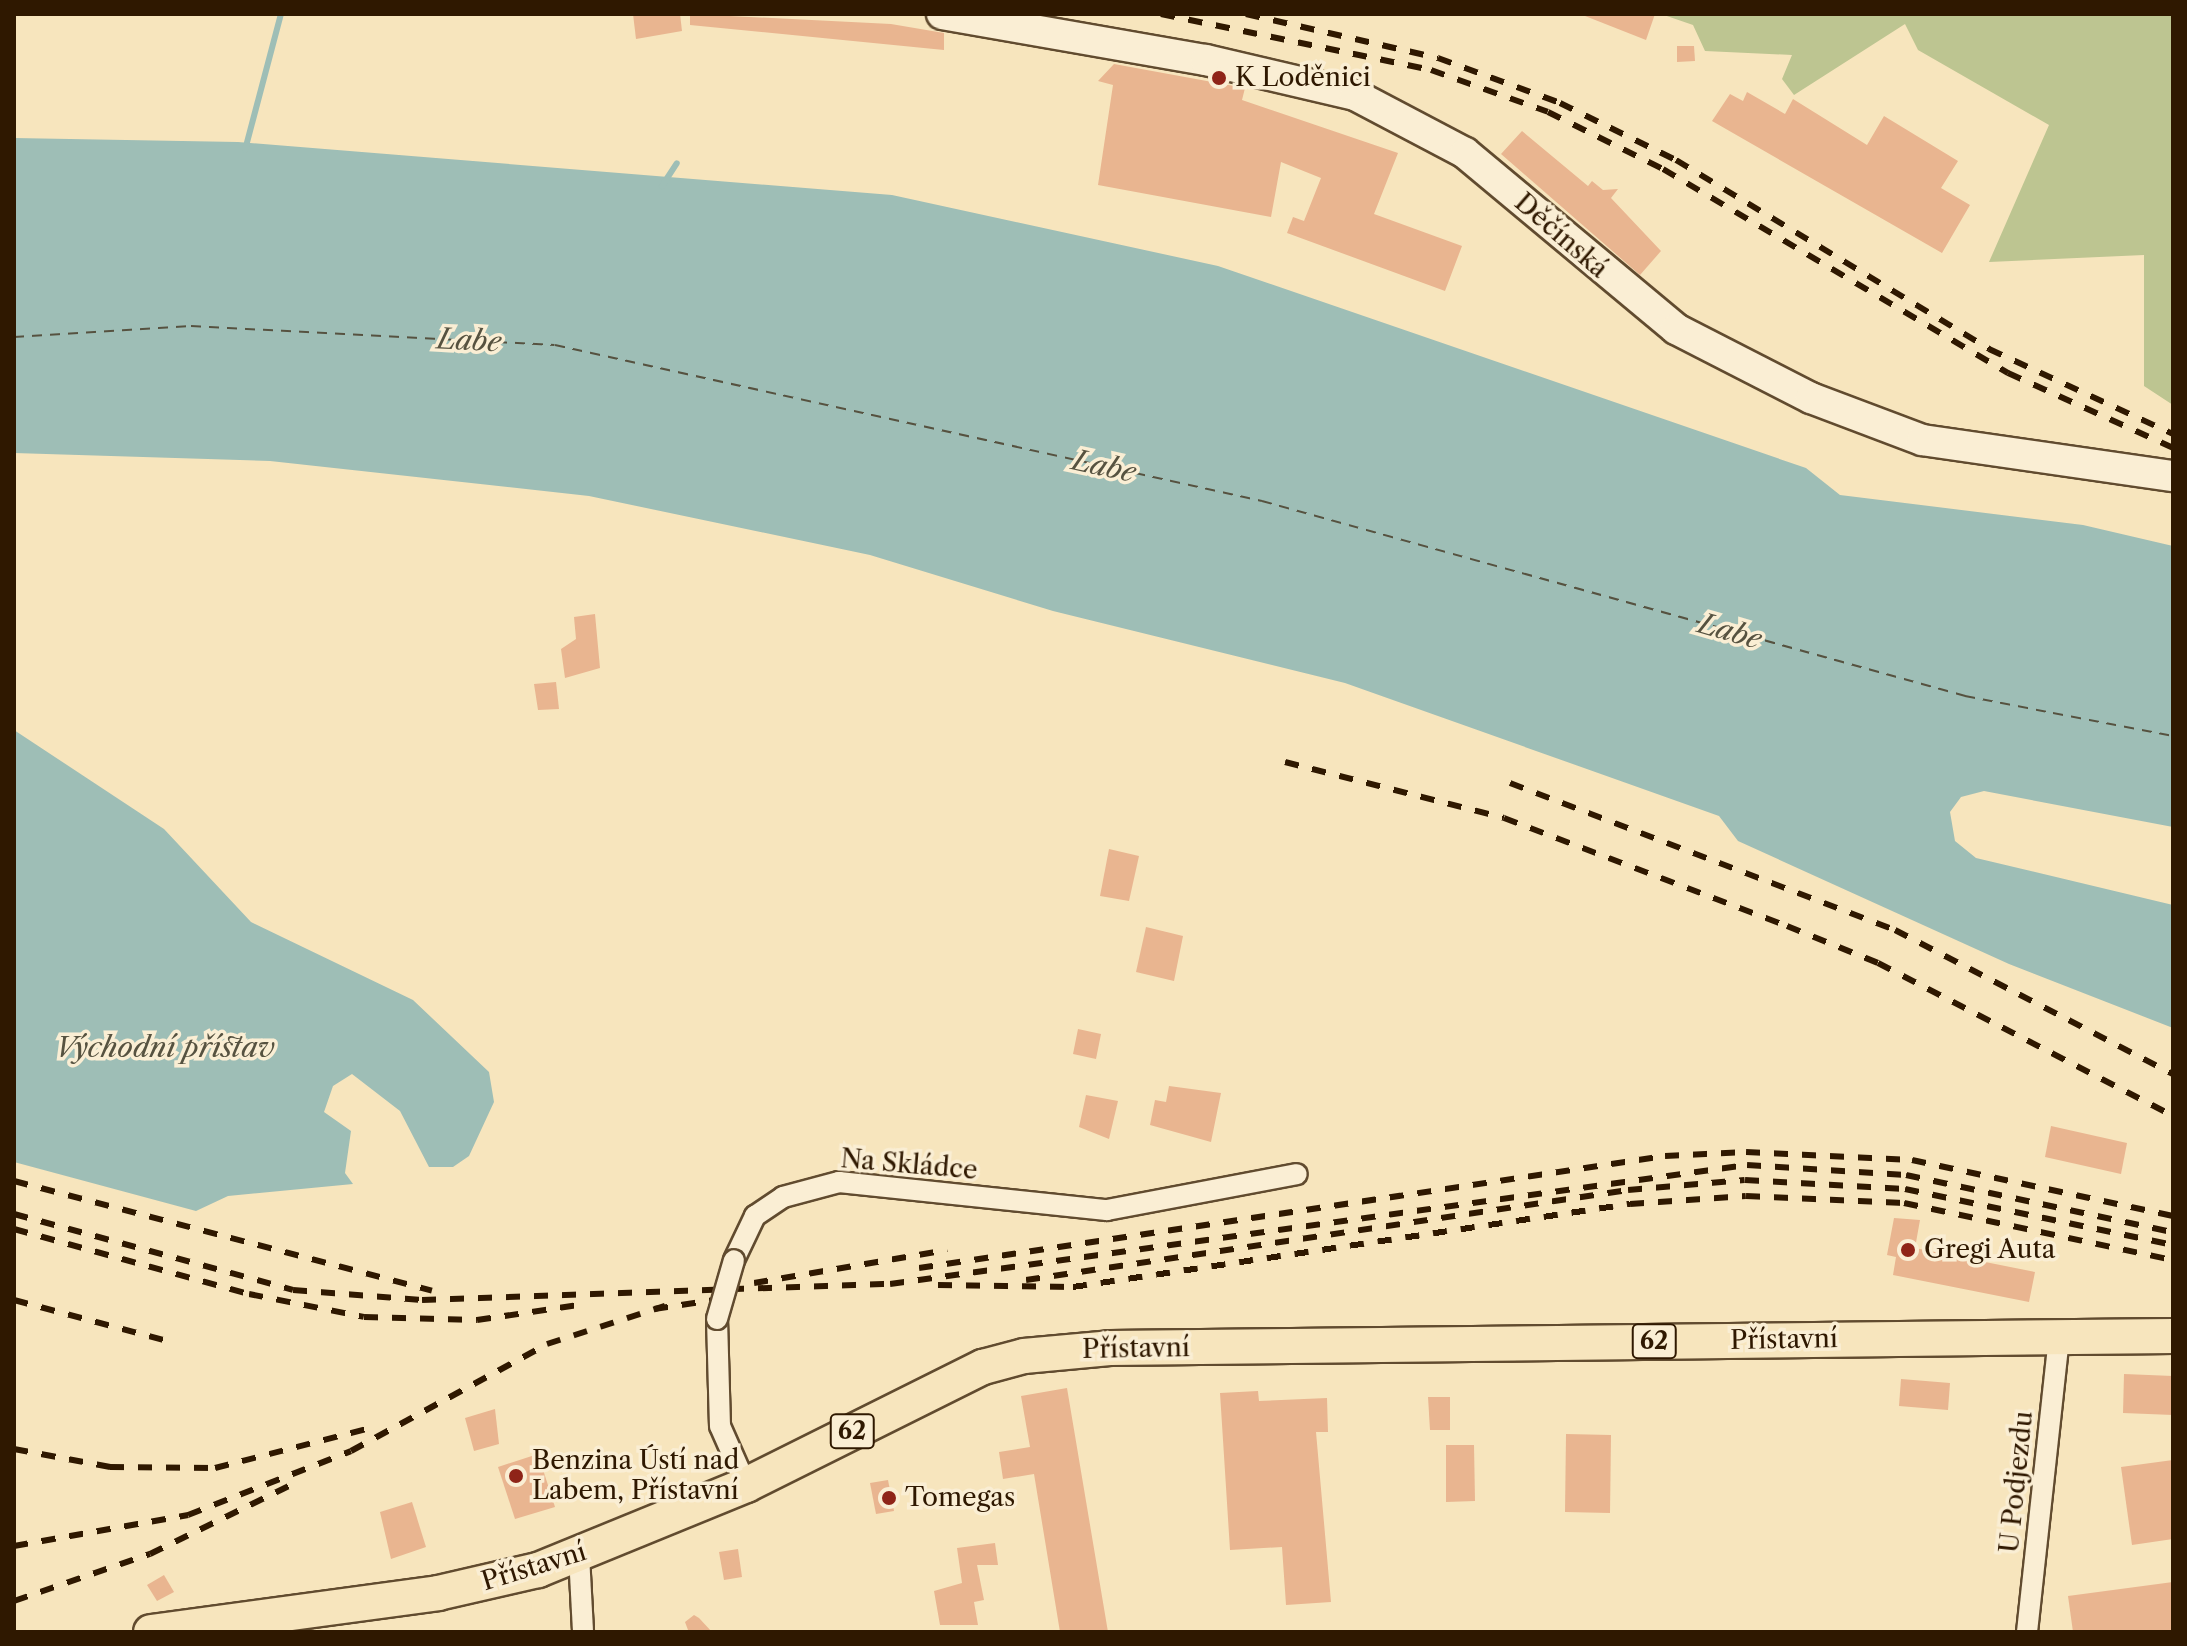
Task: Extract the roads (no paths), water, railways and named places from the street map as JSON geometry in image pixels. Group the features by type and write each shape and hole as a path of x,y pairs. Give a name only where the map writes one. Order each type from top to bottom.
{"main road":[{"name":"Děčínská","path":"942,14 1206,60 1355,95 1465,153 1676,329 1811,398 1922,440 2173,476"},
{"name":"Přístavní","path":"151,1632 438,1593 579,1555 746,1485 983,1367 1067,1350 2173,1336"}],"street":[{"name":"Na Skládce","path":"746,1485 720,1426 717,1319 734,1260 755,1216 783,1197 839,1182 1107,1210 1297,1174"},
{"name":"U Podjezdu","path":"2027,1632 2059,1337"},
{"path":"579,1555 583,1632"}],"water":[{"name":"Labe","path":"14,138 238,142 892,195 1218,266 1806,468 1840,495 2083,525 2173,546 2173,827 1984,791 1961,797 1950,812 1955,841 1976,858 2173,905 2173,1028 2009,964 1738,841 1719,816 1345,683 1053,611 870,555 589,496 270,461 14,453"},
{"name":"Východní přístav","path":"14,730 164,829 251,922 413,1000 489,1072 494,1102 469,1156 453,1167 429,1167 400,1111 352,1074 333,1086 324,1112 351,1131 345,1173 353,1184 228,1196 196,1211 14,1162"}],"waterway":[{"path":"245,150 281,14"},
{"path":"662,186 677,163"}],"railway":[{"path":"1161,14 1431,70 1548,112 1663,169 2008,373 2173,448"},
{"path":"1246,14 1438,58 1560,103 1676,160 1989,349 2173,434"},
{"path":"1285,762 1504,818 1787,926 1878,963 2173,1116"},
{"path":"1510,783 1895,930 2173,1074"},
{"path":"919,1268 1665,1156 1746,1152 1912,1160 2173,1216"},
{"path":"14,1214 293,1290 422,1300 890,1284 1747,1165 1906,1175 2173,1232"},
{"path":"1026,1280 1628,1190 1745,1180 1905,1189 2173,1245"},
{"path":"14,1181 432,1291"},
{"path":"938,1285 1073,1287 1630,1204 1746,1196 1904,1203 2173,1260"},
{"path":"14,1229 249,1294 364,1317 477,1320 585,1304"},
{"path":"754,1283 947,1250"},
{"path":"14,1300 174,1343"},
{"path":"654,1309 714,1300"},
{"path":"14,1546 188,1515 351,1451 547,1344 665,1306"},
{"path":"14,1449 110,1467 215,1468 375,1427"},
{"path":"14,1601 150,1554 299,1481"}],"place":[{"name":"K Loděnici","path":"1219,78"},
{"name":"Gregi Auta","path":"1908,1250"},
{"name":"Benzina Ústí nad Labem, Přístavní","path":"516,1476"},
{"name":"Tomegas","path":"889,1498"}]}
